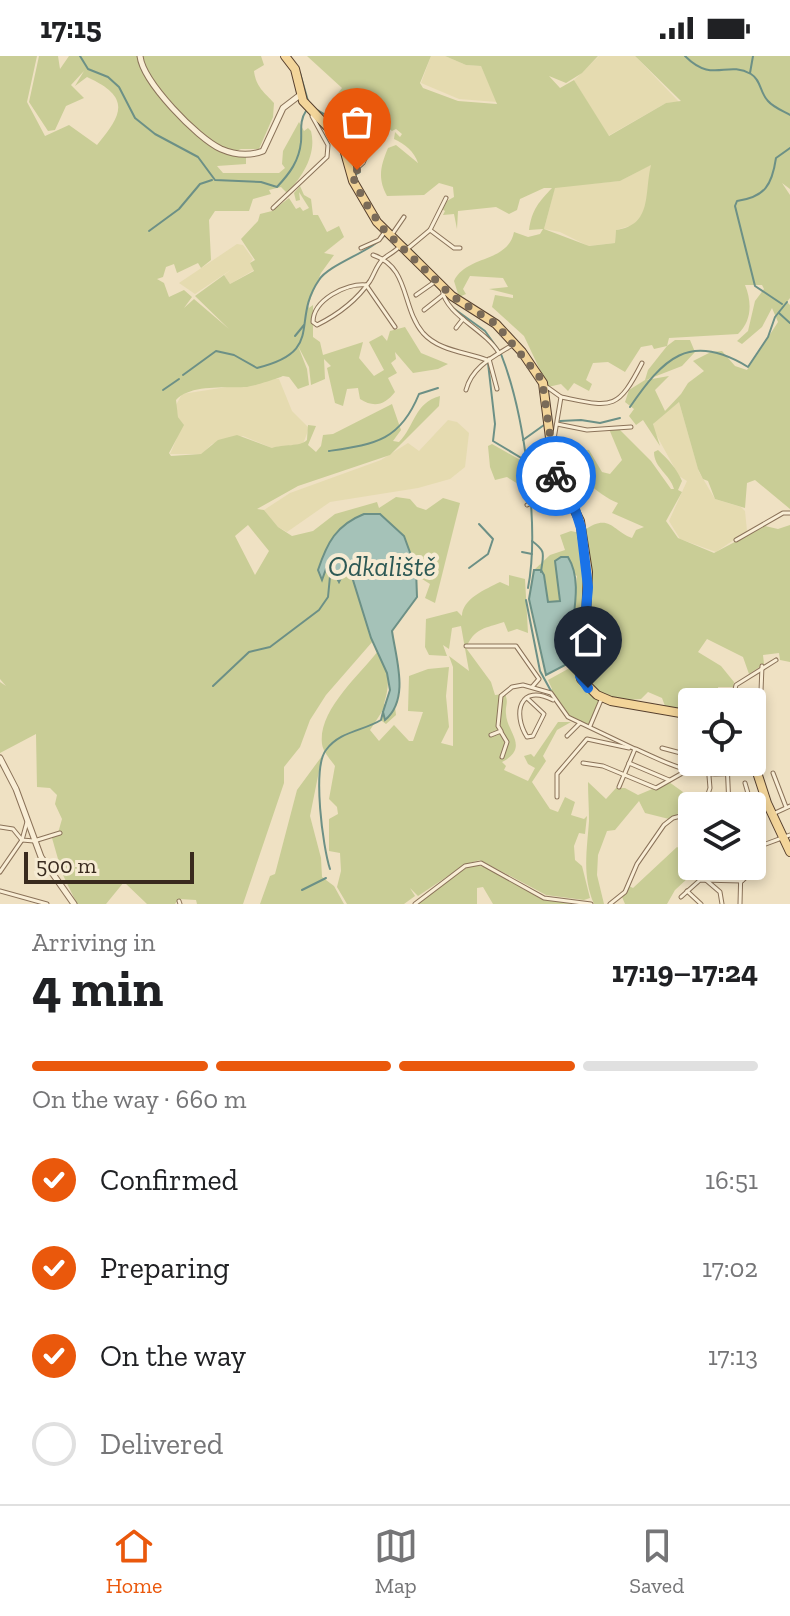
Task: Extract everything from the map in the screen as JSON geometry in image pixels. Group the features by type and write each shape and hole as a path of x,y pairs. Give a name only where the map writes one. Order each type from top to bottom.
{"main road":[{"path":"285,56 295,69 300,95 310,110 342,142 356,170 364,201 388,234 440,288 480,311 514,344 543,386 559,481 574,506 580,524 588,587 585,622 577,646 579,669 585,684 602,698 678,712"},
{"path":"759,776 773,814 788,836 790,852"}],"street":[{"path":"140,56 148,77 191,125 210,142 241,154 263,151 283,108 300,95"},
{"path":"273,208 327,157 328,145 310,110"},
{"path":"328,116 349,132 346,150"},
{"path":"353,136 364,139 369,150 356,170"},
{"path":"366,285 332,294 315,310 313,322 317,325 338,313 366,285 384,259 430,230 446,198"},
{"path":"361,248 388,234 404,217"},
{"path":"430,230 454,248 460,248"},
{"path":"393,253 393,267"},
{"path":"373,255 384,259 402,280 411,313 424,334 463,355 472,354 488,359"},
{"path":"366,285 395,327"},
{"path":"416,295 440,288"},
{"path":"440,288 451,309 484,334 499,353"},
{"path":"424,310 440,288"},
{"path":"447,314 451,309"},
{"path":"456,328 464,318"},
{"path":"466,390 468,382 488,359 514,344"},
{"path":"488,359 497,389"},
{"path":"543,386 561,397 597,406 616,403 627,391 642,363"},
{"path":"561,397 551,423 587,430 631,427"},
{"path":"529,504 559,481"},
{"path":"736,540 783,513 790,513"},
{"path":"466,646 516,646 539,679 532,687"},
{"path":"735,688 762,666 776,660"},
{"path":"761,688 762,666"},
{"path":"502,757 507,742 498,726 503,694 519,685 551,693 568,717 678,768"},
{"path":"527,698 544,713 534,734 529,737 524,735 518,711 520,703 527,698 541,695 557,702"},
{"path":"590,726 602,698"},
{"path":"567,736 580,723"},
{"path":"491,735 501,731"},
{"path":"557,797 557,774 588,739 635,749"},
{"path":"662,748 678,751"},
{"path":"619,787 635,749"},
{"path":"0,758 41,857 74,904"},
{"path":"583,763 594,763 656,788 678,775"},
{"path":"629,763 669,780"},
{"path":"773,773 789,807 773,814"},
{"path":"707,792 709,776"},
{"path":"745,783 747,792"},
{"path":"610,904 625,892 637,864 664,825 678,817"},
{"path":"0,872 22,840 27,818"},
{"path":"0,827 18,832 22,840"},
{"path":"22,840 34,841 60,833"},
{"path":"766,844 788,836"},
{"path":"415,904 465,866 481,863 535,894 591,904"},
{"path":"681,897 704,880"},
{"path":"706,880 720,892 722,904"},
{"path":"724,880 742,881 740,904"},
{"path":"0,891 47,904"},
{"path":"687,891 701,904"}],"shaded area":[{"path":"431,56 445,56 466,65 481,66 497,102 459,99 421,83"},
{"path":"599,56 635,56 679,102 666,103 608,136 574,80"},
{"path":"652,164 646,210 633,225 616,230 615,243 588,246 560,232 544,229 555,187 620,181"},
{"path":"237,244 243,245 253,259 250,263 254,270 230,284 224,275 232,269 195,294 179,283"},
{"path":"279,379 292,411 309,428 303,444 272,448 243,436 212,444 202,454 170,454 183,424 176,405 182,394 248,386"},
{"path":"679,402 699,472 715,499 745,511 747,531 716,552 680,539 669,521 687,481 679,476 652,427"},
{"path":"448,420 457,422 469,433 465,467 450,479 418,488 330,502 287,532 278,527 264,510 290,493 381,460 408,443 419,451"}],"green space":[{"path":"0,56 37,56 27,102 45,136 69,125 97,145 117,115 116,99 101,84 87,77 75,86 84,71 71,85 84,98 66,106 55,130 48,131 29,102 39,56 58,56 60,69 69,56 261,56 264,65 254,71 255,77 274,103 273,117 259,149 241,149 229,154 246,157 246,164 217,166 223,173 279,173 285,168 282,164 283,151 299,122 304,131 308,128 311,131 312,149 307,165 287,193 281,187 269,190 271,194 253,199 249,211 215,211 209,220 211,260 201,268 198,263 177,273 174,264 166,267 163,277 157,279 164,283 169,297 184,290 192,297 184,308 194,299 229,329 195,296 224,275 230,284 254,271 250,263 255,260 241,239 258,221 260,214 272,211 289,198 296,209 300,207 303,211 309,208 299,192 300,200 296,201 294,193 300,186 304,195 311,199 313,215 318,215 327,232 339,226 344,237 324,253 334,255 321,273 308,305 309,308 313,305 313,337 320,342 323,355 363,342 359,358 374,376 384,370 369,342 382,335 387,341 390,331 405,327 421,353 448,364 413,373 395,352 396,359 391,363 397,373 388,378 395,392 379,404 370,404 360,399 358,388 347,389 343,406 335,403 327,368 331,366 324,359 325,379 311,385 309,367 298,346 307,369 309,385 298,389 289,377 283,376 247,387 190,391 176,400 178,417 184,425 169,453 171,456 201,454 218,440 237,435 272,448 296,445 307,440 308,425 316,426 308,445 316,452 323,435 333,434 392,404 401,430 393,441 399,442 420,409 440,396 439,406 390,455 298,486 257,509 264,510 278,527 292,536 313,531 335,514 377,502 379,508 396,497 410,499 417,507 426,510 443,498 460,503 435,603 425,598 430,584 411,572 346,559 339,581 348,563 373,641 326,695 310,720 300,747 284,767 284,783 243,904 197,904 196,900 179,899 175,904 147,904 124,882 106,904 77,904 62,873 52,838 58,833 62,819 55,804 57,795 50,788 37,787 36,734 0,753 0,682 6,686 0,679","holes":["248,525 269,551 255,575 235,536"]},
{"path":"307,56 431,56 420,83 423,88 458,101 497,104 481,66 466,65 445,56 598,56 582,73 566,83 549,76 560,88 574,80 609,136 666,103 681,101 635,56 790,56 790,189 782,183 790,195 790,298 787,302 790,305 790,509 755,480 747,483 745,508 715,499 708,481 703,479 698,469 679,402 653,424 660,446 643,420 636,425 629,416 634,409 625,402 629,390 645,380 648,370 667,346 654,349 652,345 641,347 625,372 608,362 593,363 586,380 592,384 589,391 574,383 568,391 561,384 548,387 524,336 492,307 495,295 513,298 513,295 489,289 508,287 503,278 470,276 463,289 466,294 459,297 454,281 468,267 504,249 514,232 528,237 540,234 543,229 529,230 530,223 537,206 552,188 544,188 520,199 517,210 509,214 496,207 458,211 457,229 454,214 443,215 445,211 442,209 445,202 454,197 453,187 439,183 424,195 387,196 381,172 388,148 396,145 418,163 409,148 394,139 395,132 400,137 402,134 396,129 392,131 380,124 359,120 349,113 335,97 342,88","holes":["651,165 641,215 628,227 616,230 615,243 589,246 544,229 555,188 620,181","745,285 762,285 764,289 755,301 748,331 737,341 742,344 762,327 772,308 778,322 747,370 735,366 722,351 711,352 693,361 704,371 688,383 665,411 655,390 669,376 646,380 682,366 695,352 690,340 675,340 667,346 669,338 738,334 746,323 749,311"]},
{"path":"618,428 651,461 671,489 674,489 654,452 658,450 680,476 682,481 678,490 682,492 666,521 678,538 714,553 765,526 778,529 790,525 790,662 780,660 779,653 763,655 764,664 749,674 743,657 707,639 698,652 721,666 734,682 733,687 678,688 678,709 665,706 662,698 648,692 641,699 618,701 603,696 582,676 580,643 600,640 604,632 597,623 588,619 583,531 605,523 632,538 636,530 644,527 612,513 618,503 587,482 577,466 574,449 589,450 602,472 610,474 622,460 609,429"},
{"path":"492,444 522,461 523,487 507,477 495,480 488,446"},
{"path":"571,531 580,533 586,579 582,625 571,625 577,576 555,561 561,601 548,602 544,575 534,570 550,555 565,550 560,535"},
{"path":"509,575 525,579 528,633 517,629 508,632 504,622 477,633 466,648 491,682 495,695 505,694 506,697 507,721 516,745 515,751 502,762 506,766 504,770 528,781 535,768 528,764 524,756 531,754 534,757 558,722 571,722 557,730 543,756 546,761 532,782 550,809 558,812 565,797 575,802 571,815 584,819 587,816 585,834 579,833 574,846 575,860 582,866 590,898 584,900 546,895 480,860 466,864 418,896 410,888 415,896 404,904 347,904 337,887 341,871 340,853 329,851 329,819 338,814 337,807 329,799 335,766 322,744 326,719 341,694 378,651 387,677 384,704 395,707 396,715 386,724 382,721 383,710 370,730 379,741 394,725 409,741 413,741 423,712 408,711 409,676 428,669 449,667 446,696 449,727 441,743 453,746 453,667 449,656 469,671 461,626 452,628 449,649 443,645 447,656 429,655 425,647 426,619 457,611 462,616 466,604 482,591 500,582 509,586"},
{"path":"577,664 578,677 600,700 589,725 569,717 549,691 552,689 548,680"},
{"path":"322,756 310,816 321,858 322,877 334,886 344,904 260,904 270,876 275,874 297,790"},
{"path":"588,782 606,799 616,788 625,788 638,795 669,782 683,792 678,792 676,816 669,819 645,813 639,801 615,830 607,831 598,855 597,875 604,904 594,904 588,883"},
{"path":"678,848 678,880 686,880 667,904 625,904 622,897 629,886 633,888"},
{"path":"476,865 489,868 541,899 586,904 493,904 483,887 477,888 477,904 417,904 463,869"}],"water":[{"name":"Odkaliště","path":"364,514 380,514 404,536 416,569 417,597 392,631 399,690 393,711 385,720 383,712 390,690 387,673 371,638 348,564 339,582 332,569 326,569 322,580 318,570 334,536 354,518"},
{"path":"568,557 576,581 571,662 546,675 529,599 534,570 541,570 548,602 560,601 555,561"}],"waterway":[{"path":"80,56 88,69 108,77 119,87 135,118 155,134 198,157 215,180 261,182 277,187 296,161 306,111"},
{"path":"685,56 704,69 734,69 751,74 768,101 790,115"},
{"path":"750,73 753,56"},
{"path":"300,73 308,101"},
{"path":"314,108 349,129 350,155 360,172 355,175"},
{"path":"782,304 755,286 735,206 737,201 761,193 766,188 776,158 790,148"},
{"path":"149,231 179,209 200,184 212,180"},
{"path":"183,375 216,351 234,355 257,368 292,353 299,344 311,295 319,280 332,268 371,247 385,235"},
{"path":"405,244 423,262"},
{"path":"630,407 666,364 693,351 727,356 748,367 768,337 775,317 787,302"},
{"path":"453,308 485,331 500,352"},
{"path":"779,313 790,323"},
{"path":"295,336 304,325"},
{"path":"501,354 517,406 528,470 532,533 528,588"},
{"path":"488,363 495,424 493,441 523,459"},
{"path":"163,390 179,379"},
{"path":"329,451 384,438 403,422 419,394 438,388"},
{"path":"560,421 600,423 620,418"},
{"path":"523,440 544,425"},
{"path":"469,568 488,554 493,539 479,524"},
{"path":"532,541 543,554 541,572"},
{"path":"522,552 532,554"},
{"path":"213,686 249,652 270,647 319,610 328,597 331,566"},
{"path":"526,600 540,671 551,691"},
{"path":"330,869 320,808 322,759 332,744 381,720 383,712"},
{"path":"302,890 326,878"}],"way so far":[{"path":"357,170 351,173 353,181 377,222 452,296 496,324 542,380 556,476"}],"route":[{"path":"556,476 580,522 588,572 585,622 577,648 580,676 588,688"}]}
